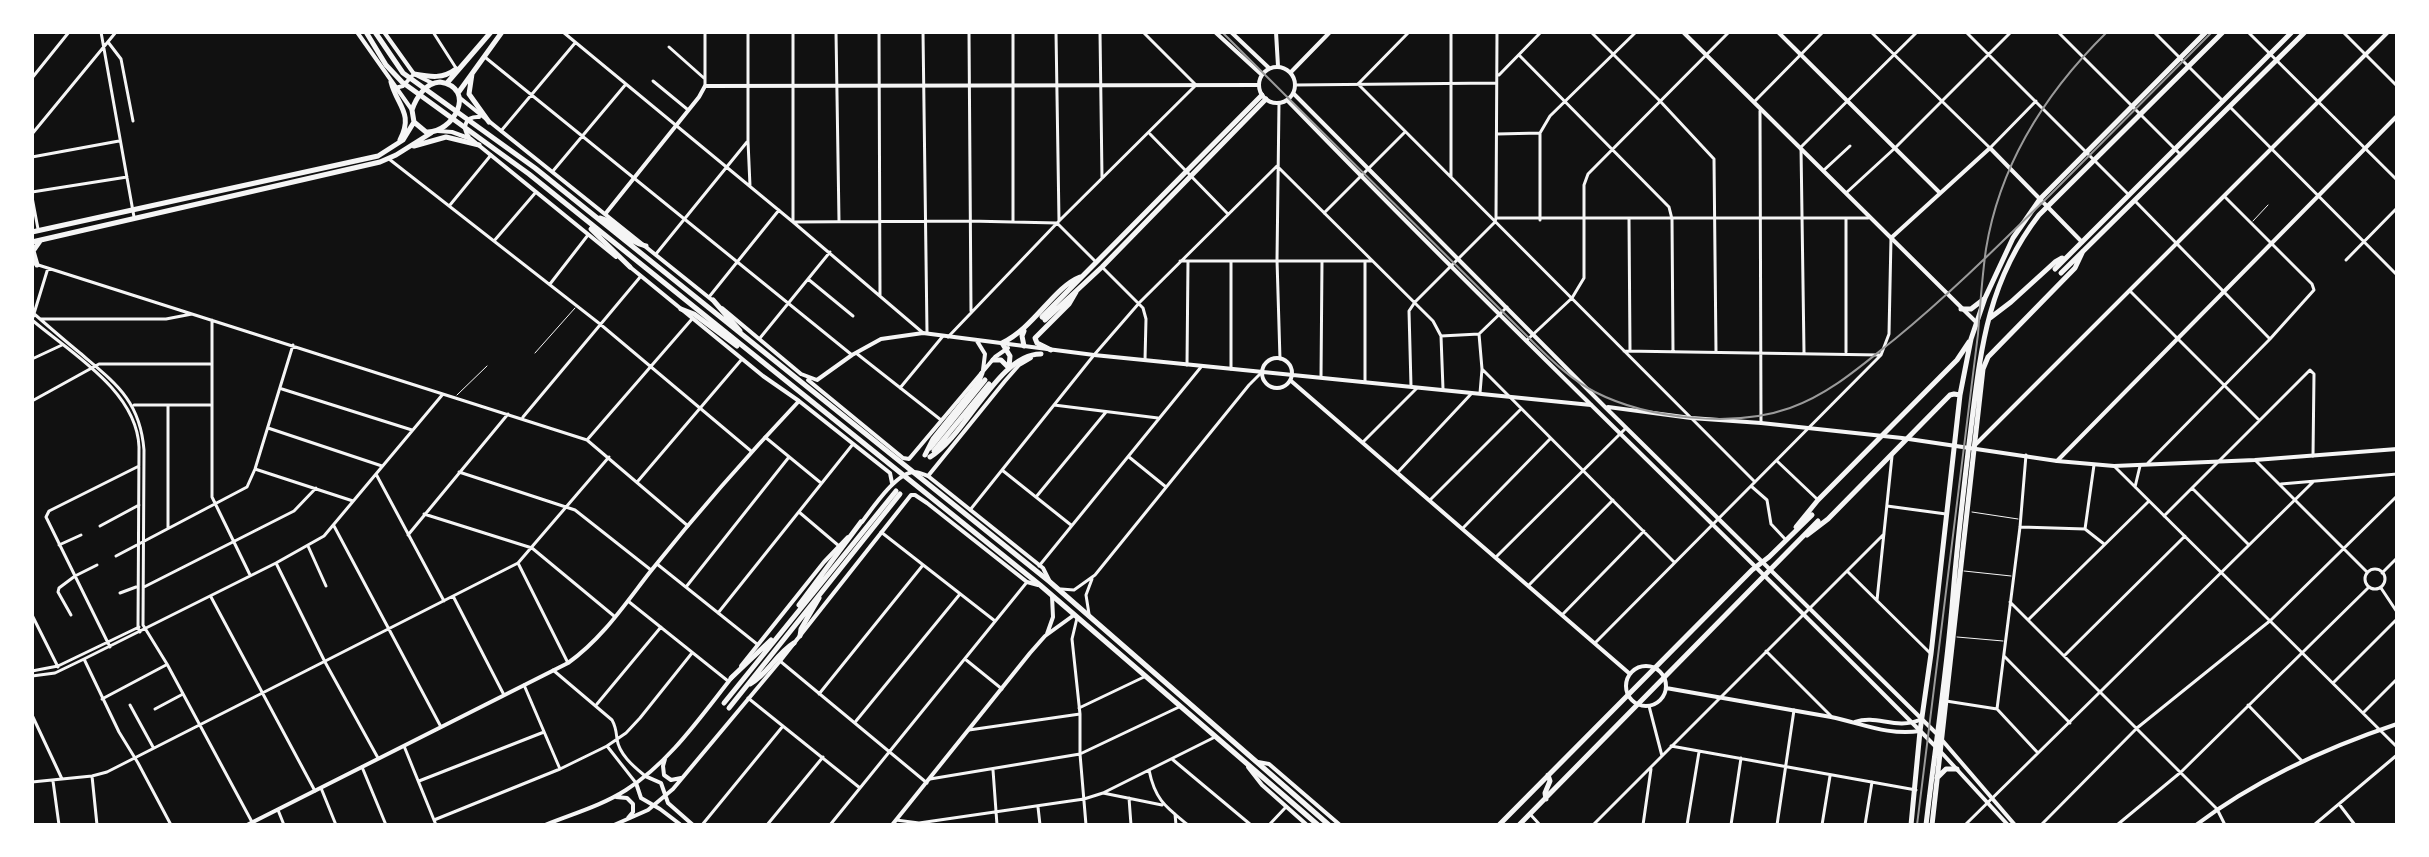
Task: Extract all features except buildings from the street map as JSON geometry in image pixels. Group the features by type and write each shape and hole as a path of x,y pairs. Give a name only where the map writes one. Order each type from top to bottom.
{"main road":[{"path":"366,32 386,65 402,82 529,174 976,533 1318,825"},
{"path":"375,32 403,73 535,168 1050,582 1329,825"},
{"path":"447,83 491,32"},
{"path":"35,232 389,159 435,132 457,110 459,96 473,69 502,32"},
{"path":"1973,446 1979,365 1988,319 2013,238 2040,199 2206,32"},
{"path":"1911,825 1960,395 1971,339 1985,298 2004,263 2048,206 2223,32"},
{"path":"2055,269 2292,32"},
{"path":"2061,273 2305,32"},
{"path":"473,69 469,94 489,122"},
{"path":"413,73 438,77 458,70"},
{"path":"391,82 406,117 397,145"},
{"path":"435,132 421,130 414,122 412,110 421,93 432,83 447,83 459,96"},
{"path":"1189,173 1102,267 1043,319 1096,262 1264,97"},
{"path":"32,242 386,153 406,137 414,122"},
{"path":"405,150 442,137 479,145"},
{"path":"598,218 606,219 636,243 646,246"},
{"path":"589,224 599,238 630,267"},
{"path":"35,264 33,251 40,241"},
{"path":"1929,825 1935,746 1983,369 1988,357 2075,268 2083,251"},
{"path":"1988,319 2055,262 2067,257"},
{"path":"1008,368 1010,356 1004,346 1067,286 1083,276"},
{"path":"1035,338 1075,298 1077,291"},
{"path":"711,298 742,335"},
{"path":"1961,309 1971,309 1985,298"},
{"path":"681,309 694,314 730,342 743,348"},
{"path":"1024,330 1026,337 1035,338"},
{"path":"1024,330 1024,346"},
{"path":"1035,338 1037,343 1051,350"},
{"path":"1795,532 1799,522 1818,500 1957,360 1971,339"},
{"path":"928,457 948,441 1008,368 1026,355 1041,354"},
{"path":"993,360 1001,360 1008,368"},
{"path":"928,457 933,439 978,383 982,373"},
{"path":"928,457 987,382"},
{"path":"1802,537 1819,527 1950,395 1960,395"},
{"path":"896,490 820,593 746,687 727,706 787,625 896,490"},
{"path":"1499,825 1654,668 1812,515"},
{"path":"1519,825 1818,521"},
{"path":"730,680 787,625 861,522"},
{"path":"800,636 820,593"},
{"path":"1929,825 1942,740 1954,610"},
{"path":"746,687 758,680 794,643"},
{"path":"1937,779 1946,769 1957,769"},
{"path":"1546,799 1550,781 1548,775"}],"street":[{"path":"32,78 69,32"},
{"path":"101,32 106,44 134,214"},
{"path":"32,134 116,32"},
{"path":"357,32 412,110"},
{"path":"384,32 413,73 432,83"},
{"path":"606,213 699,97 705,86 705,32"},
{"path":"748,32 750,186"},
{"path":"793,32 793,222"},
{"path":"836,32 839,221"},
{"path":"879,32 880,295"},
{"path":"923,32 925,334"},
{"path":"969,32 971,311"},
{"path":"1013,32 1013,221"},
{"path":"1056,32 1058,222 1096,262"},
{"path":"1100,32 1102,178"},
{"path":"1143,32 1196,85"},
{"path":"1147,36 1151,32"},
{"path":"1215,32 1262,75"},
{"path":"1231,32 1269,68"},
{"path":"1276,32 1278,66"},
{"path":"1291,72 1330,32"},
{"path":"1401,32 1405,36"},
{"path":"1358,84 1409,32"},
{"path":"1451,32 1451,177"},
{"path":"1411,386 1409,311 1496,220 1497,32"},
{"path":"1497,76 1541,32"},
{"path":"1591,32 1714,159 1716,352"},
{"path":"1540,220 1540,133 1550,116 1636,32"},
{"path":"1683,32 1977,323"},
{"path":"1526,341 1572,298 1584,278 1585,178 1729,32"},
{"path":"1778,32 1940,193"},
{"path":"1754,102 1823,32"},
{"path":"1871,32 2082,242"},
{"path":"1804,352 1801,147 1917,32"},
{"path":"1966,32 2270,339"},
{"path":"1846,193 2011,32"},
{"path":"2058,32 2181,155"},
{"path":"2154,32 2397,275"},
{"path":"2248,32 2397,180"},
{"path":"2343,32 2397,86"},
{"path":"1973,446 2388,32"},
{"path":"435,33 458,70"},
{"path":"566,33 925,334"},
{"path":"501,131 575,43"},
{"path":"106,44 121,59 133,121"},
{"path":"669,47 705,79"},
{"path":"483,55 854,354 941,420"},
{"path":"1519,55 1672,212 1673,352"},
{"path":"1278,66 1291,72 1295,85 1287,100 1279,103 1264,97 1259,85 1262,75 1269,68 1278,66"},
{"path":"395,88 406,83 413,73"},
{"path":"653,81 688,111"},
{"path":"1295,85 1497,83"},
{"path":"553,171 626,84"},
{"path":"1358,84 1496,220 1753,484 1767,500 1771,524 1786,540"},
{"path":"900,388 945,337 1196,85"},
{"path":"705,86 1259,85"},
{"path":"1293,93 1626,428 1937,734 2008,825"},
{"path":"459,96 909,459 1004,346"},
{"path":"1287,100 1451,267 2015,825"},
{"path":"1595,643 1881,355 1889,334 1891,238 1990,148 2036,101"},
{"path":"1279,103 1277,260 1280,359"},
{"path":"1760,109 1761,423"},
{"path":"2057,461 2397,116"},
{"path":"471,139 465,130 466,123 472,117 482,117"},
{"path":"435,132 452,132 471,139 492,154 742,359 882,466 892,476 896,490"},
{"path":"1324,213 1405,132"},
{"path":"1149,133 1228,214"},
{"path":"1497,134 1540,133"},
{"path":"32,157 120,140"},
{"path":"656,254 748,141"},
{"path":"1824,170 1850,146"},
{"path":"450,205 492,154"},
{"path":"389,159 600,324 751,451"},
{"path":"1277,166 1433,321 1441,336 1443,389"},
{"path":"970,510 1140,302 1277,166"},
{"path":"35,232 32,195 128,177"},
{"path":"494,241 537,190"},
{"path":"2135,487 2143,466 2313,293 2314,287 2224,196"},
{"path":"2346,260 2397,208"},
{"path":"711,298 779,210"},
{"path":"1846,218 1846,352"},
{"path":"1496,220 1870,218"},
{"path":"1629,219 1630,351"},
{"path":"793,222 1058,222"},
{"path":"550,284 588,235"},
{"path":"760,338 830,252"},
{"path":"1321,377 1322,260"},
{"path":"1180,261 1372,261"},
{"path":"1187,365 1188,261"},
{"path":"1231,261 1231,369"},
{"path":"1365,261 1365,381"},
{"path":"35,264 587,440 688,526"},
{"path":"1102,267 1140,302 1146,319 1145,360"},
{"path":"48,268 32,320 114,382 139,419 144,450 141,587"},
{"path":"521,419 641,276"},
{"path":"808,279 853,316"},
{"path":"2130,291 2259,420"},
{"path":"1441,336 1479,334 1507,307"},
{"path":"34,314 115,391 138,432 142,629 167,664 250,824 568,663 584,651 751,451 799,401"},
{"path":"41,319 166,319 194,314"},
{"path":"587,440 693,318"},
{"path":"212,320 212,497 250,576"},
{"path":"801,374 817,380 881,339 925,334 1004,346 1263,371 1291,377 1309,376 1477,392 1691,418 1973,446 2057,461 2114,466 2217,463 2397,449"},
{"path":"1398,472 1477,392 1482,369 1479,334"},
{"path":"977,341 985,354 982,373"},
{"path":"32,359 62,345"},
{"path":"116,556 247,487 293,345"},
{"path":"928,476 1024,361 1051,350"},
{"path":"1624,351 1846,352 1881,355"},
{"path":"638,482 742,359"},
{"path":"1057,588 1074,590 1094,576 1269,361 1280,359 1290,366 1291,377 1300,389 1630,674"},
{"path":"32,401 92,367 212,364"},
{"path":"1039,566 1202,365"},
{"path":"1005,381 1008,368"},
{"path":"1482,369 1674,562"},
{"path":"1263,371 1264,380 1274,387 1282,387 1291,377"},
{"path":"2164,516 2308,371 2314,374 2313,456"},
{"path":"1300,389 1304,379 1309,376"},
{"path":"1363,442 1418,387"},
{"path":"280,388 412,430"},
{"path":"59,668 211,596 324,536 443,394"},
{"path":"168,405 168,528"},
{"path":"126,406 212,405"},
{"path":"1054,405 1159,418"},
{"path":"1430,500 1521,409"},
{"path":"1036,497 1106,412"},
{"path":"408,535 508,414"},
{"path":"268,428 382,466"},
{"path":"1496,557 1626,428"},
{"path":"859,448 865,449 874,442 872,432"},
{"path":"765,437 822,483"},
{"path":"1463,528 1551,439"},
{"path":"718,613 854,443"},
{"path":"882,466 884,453 892,448"},
{"path":"1877,600 1893,454"},
{"path":"1997,709 2026,455"},
{"path":"32,782 107,772 518,563 609,457"},
{"path":"686,587 789,457"},
{"path":"1129,457 1166,487"},
{"path":"2255,460 2367,572"},
{"path":"1777,461 1818,500"},
{"path":"2085,529 2094,464"},
{"path":"109,644 59,545 47,514 139,466"},
{"path":"2114,466 2397,747"},
{"path":"255,469 353,501"},
{"path":"1002,470 1072,526"},
{"path":"545,825 613,797 636,783 666,757 839,546 896,490 903,476 914,471 928,476 1039,566 1050,582"},
{"path":"459,472 567,506 651,570"},
{"path":"376,474 444,601"},
{"path":"2280,484 2397,474"},
{"path":"1965,825 2313,482"},
{"path":"120,593 141,587 294,511 316,488"},
{"path":"2192,488 2249,545"},
{"path":"614,825 655,805 686,774 780,661 908,498 915,495 1027,582 1040,585"},
{"path":"2041,825 2137,728 2271,620 2397,496"},
{"path":"1529,585 1613,500"},
{"path":"2028,620 2149,501"},
{"path":"100,526 139,505"},
{"path":"1887,506 1946,514"},
{"path":"799,512 839,546"},
{"path":"424,514 532,548 615,617"},
{"path":"334,526 441,727"},
{"path":"2020,527 2085,529 2105,545"},
{"path":"1563,614 1644,531"},
{"path":"881,532 995,621"},
{"path":"1593,825 1884,534"},
{"path":"59,545 81,535"},
{"path":"2064,656 2185,536"},
{"path":"308,546 326,586"},
{"path":"2382,573 2397,558"},
{"path":"276,563 325,662 379,759"},
{"path":"518,563 568,663"},
{"path":"657,564 758,645"},
{"path":"71,615 58,592 59,588 97,565"},
{"path":"819,694 923,565"},
{"path":"2367,572 2373,569 2382,573 2385,579 2381,588 2368,588"},
{"path":"1847,571 1931,654"},
{"path":"2367,572 2365,581 2368,588"},
{"path":"1089,614 1086,595 1094,576"},
{"path":"830,825 1027,582"},
{"path":"2117,825 2181,772 2368,588"},
{"path":"2381,588 2397,612"},
{"path":"855,722 960,594"},
{"path":"894,823 1045,636 1053,617 1051,595"},
{"path":"211,596 315,791"},
{"path":"453,596 504,695"},
{"path":"628,601 730,680"},
{"path":"2010,602 2217,809 2225,825"},
{"path":"32,615 59,668"},
{"path":"1045,636 1076,616"},
{"path":"1076,616 1072,634 1086,825"},
{"path":"2333,683 2397,619"},
{"path":"596,705 661,627"},
{"path":"32,673 84,659 109,644"},
{"path":"1766,651 1831,717"},
{"path":"404,746 435,823 607,746 640,718 692,653"},
{"path":"2004,656 2070,723"},
{"path":"84,659 102,699 171,825"},
{"path":"965,659 1002,689"},
{"path":"780,661 928,781 1080,754 1179,707"},
{"path":"102,699 167,664"},
{"path":"1644,666 1654,668 1664,677 1666,688 1660,700 1649,706 1638,704 1628,695 1626,686 1630,674 1644,666"},
{"path":"553,670 615,724 617,739 625,756 645,776 661,783 664,797 693,825"},
{"path":"969,730 1079,711 1145,677"},
{"path":"2363,713 2397,679"},
{"path":"524,685 560,769"},
{"path":"1666,688 1831,717 1855,722 1862,727 1907,733 1920,731"},
{"path":"155,709 183,694"},
{"path":"748,698 860,788"},
{"path":"1946,701 1997,709 2039,754"},
{"path":"130,705 153,747"},
{"path":"2248,705 2302,761"},
{"path":"1649,706 1662,756"},
{"path":"1777,825 1794,710"},
{"path":"32,715 62,779"},
{"path":"1855,722 1863,719 1904,725 1922,719"},
{"path":"2196,825 2265,780 2302,761 2397,724"},
{"path":"702,825 784,725"},
{"path":"419,781 544,732"},
{"path":"894,823 911,824 1084,799 1103,793 1215,737"},
{"path":"607,746 636,783 641,798 681,825"},
{"path":"1671,746 1916,790"},
{"path":"1687,825 1699,752"},
{"path":"2314,825 2397,755"},
{"path":"666,757 663,771 667,778 677,781 686,774"},
{"path":"767,825 823,757"},
{"path":"1731,825 1741,758"},
{"path":"1172,759 1251,825"},
{"path":"1258,762 1269,764 1340,825"},
{"path":"1643,825 1651,766"},
{"path":"362,767 386,825"},
{"path":"1248,767 1257,781 1307,825"},
{"path":"993,770 997,825"},
{"path":"1149,770 1153,789 1164,806 1188,825"},
{"path":"92,776 97,825"},
{"path":"1822,825 1830,776"},
{"path":"53,780 59,825"},
{"path":"1865,825 1872,782"},
{"path":"321,788 336,825"},
{"path":"1103,793 1164,806"},
{"path":"613,797 623,796 633,804 633,812 623,821"},
{"path":"1129,798 1131,825"},
{"path":"2339,804 2355,825"},
{"path":"1038,807 1040,825"},
{"path":"1269,825 1286,807"},
{"path":"278,809 284,825"},
{"path":"1175,814 1176,825"},
{"path":"1530,814 1540,825"},
{"path":"954,818 955,825"}],"lane":[{"path":"2251,223 2268,205"},
{"path":"535,353 577,306"},
{"path":"455,397 487,366"},
{"path":"1964,511 2020,520"},
{"path":"1958,571 2014,576"},
{"path":"1954,636 2006,641"}],"railway":[{"path":"1222,32 1541,350 1571,376 1595,392 1640,409 1691,418 1718,419 1743,418 1790,408 1819,395 1858,369 1974,269 2212,32"},
{"path":"1917,825 1986,249 1993,217 2014,158 2029,131 2064,79 2107,32"}]}
